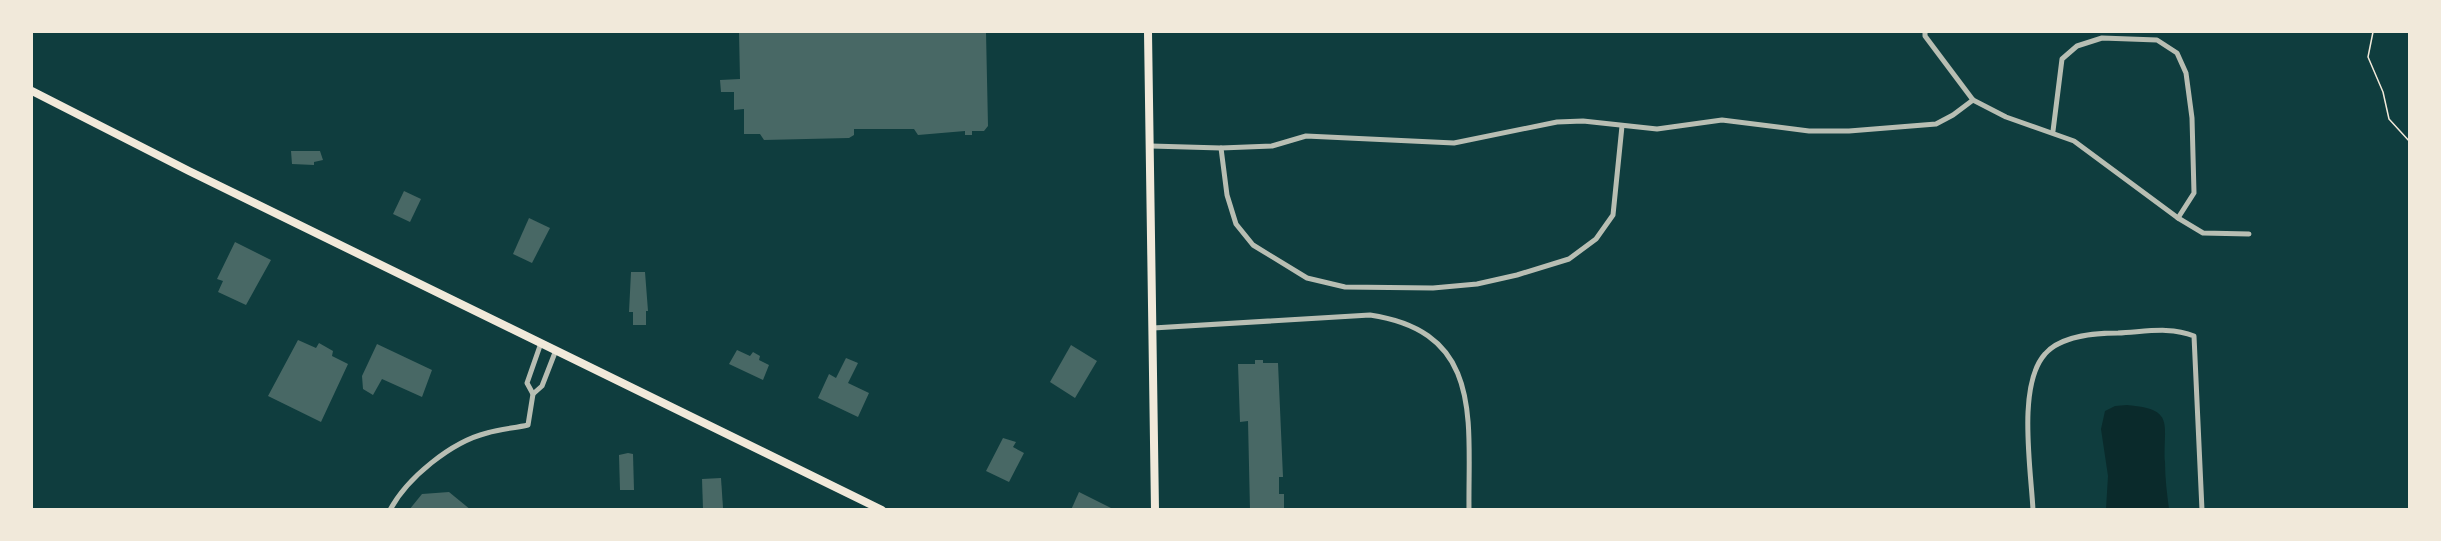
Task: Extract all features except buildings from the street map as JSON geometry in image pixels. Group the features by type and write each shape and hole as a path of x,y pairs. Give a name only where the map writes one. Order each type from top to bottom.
{"main road":[{"path":"1148,32 1155,510"},
{"path":"32,91 882,510"}],"street":[{"path":"1925,32 1925,36 1973,100 2006,117 2074,141 2178,218 2203,233 2249,234"},
{"path":"2053,132 2062,59 2077,46 2102,38 2157,40 2167,44 2177,53 2186,72 2192,118 2194,193 2178,218"},
{"path":"1151,146 1221,148 1272,146 1306,136 1454,143 1557,122 1601,122 1657,129 1722,120 1809,131 1849,131 1936,124 1953,116 1973,100"},
{"path":"1221,148 1227,195 1236,224 1253,245 1307,278 1345,287 1433,288 1477,284 1517,275 1569,259 1596,238 1613,215 1622,126"},
{"path":"1153,328 1370,315 1394,319 1414,326 1434,338 1452,360 1463,383 1467,411 1469,510"},
{"path":"2033,510 2028,395 2031,376 2046,352 2085,334 2178,330 2194,336 2202,510"},
{"path":"390,510 400,492 422,470 442,456 485,433 528,425 533,394 527,383 541,343"},
{"path":"533,394 542,386 556,350"}],"path":[{"path":"2373,32 2368,57 2383,92 2389,119 2409,142"}],"water":[{"path":"2127,405 2153,410 2164,421 2165,474 2169,509 2106,509 2108,476 2101,429 2105,411 2115,406"}]}
